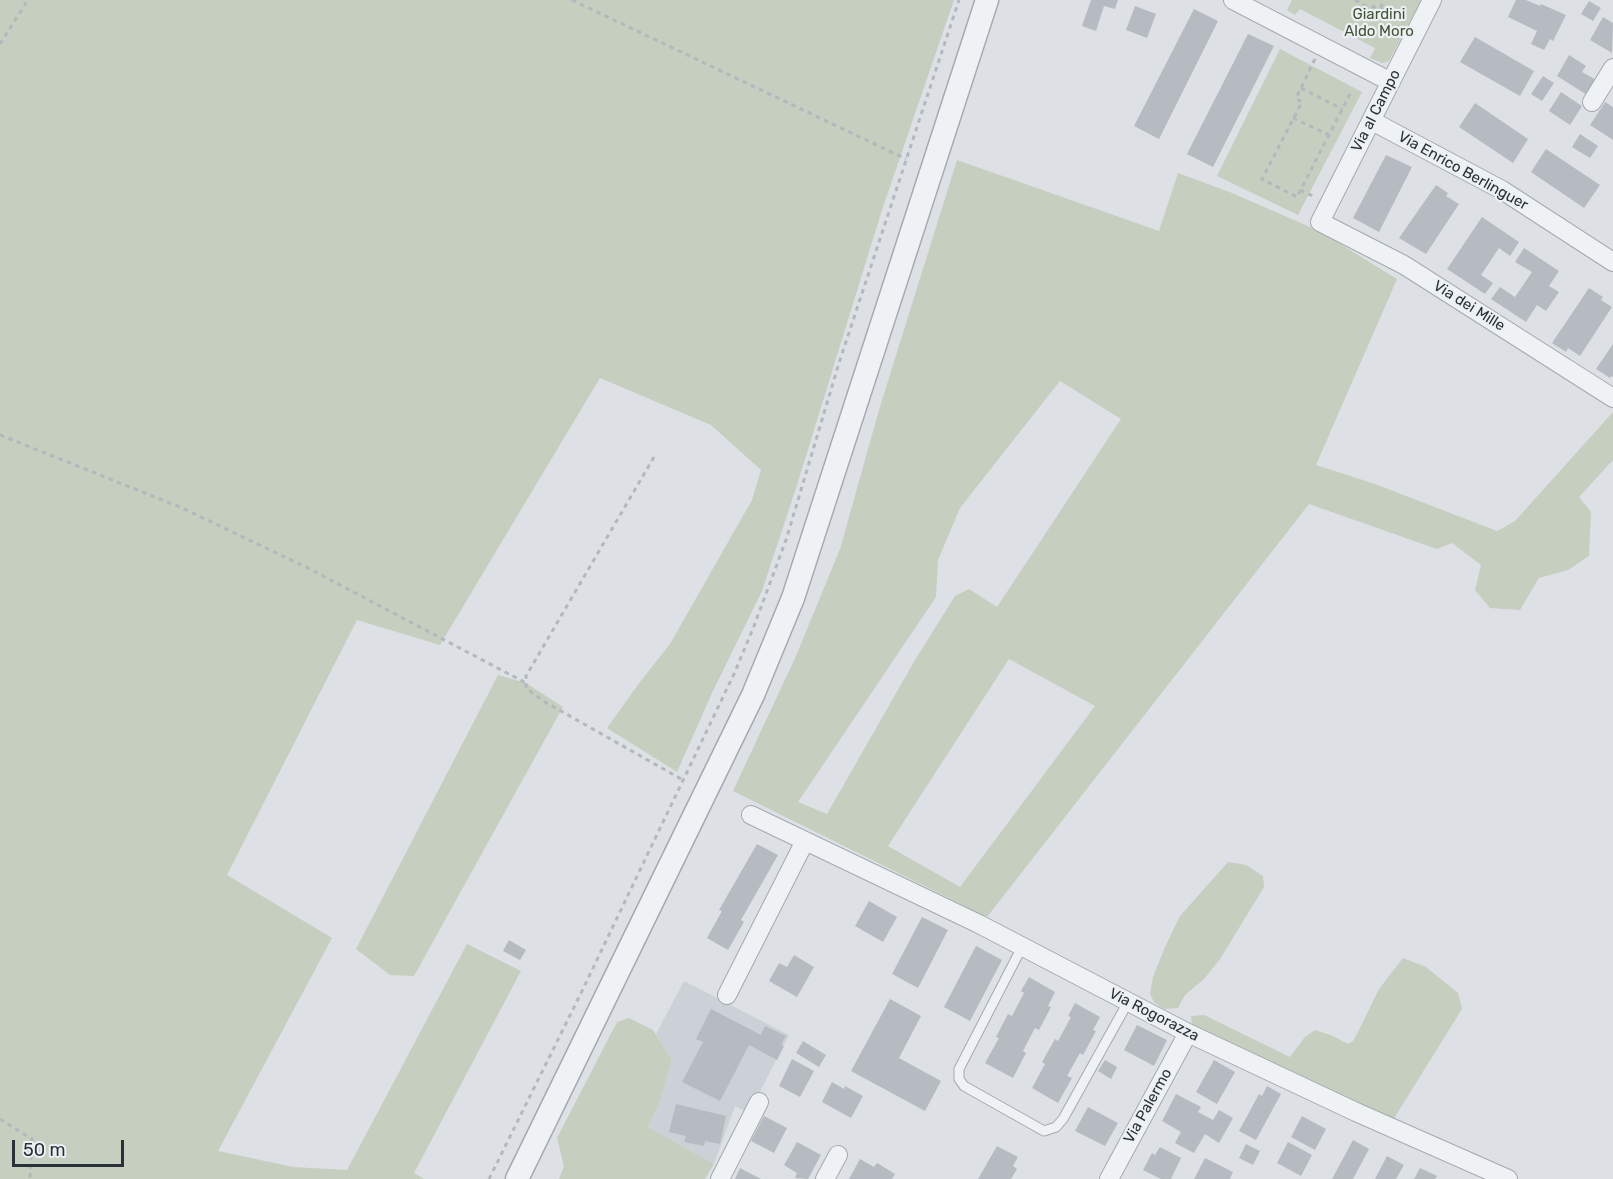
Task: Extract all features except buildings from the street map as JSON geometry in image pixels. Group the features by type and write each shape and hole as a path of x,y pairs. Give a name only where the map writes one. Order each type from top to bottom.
{"street":[{"path":"517,1179 753,695 792,598 987,0"},
{"path":"1233,0 1391,82"},
{"name":"Via al Campo","path":"1320,222 1432,0"},
{"path":"1592,102 1613,68"},
{"name":"Via Enrico Berlinguer","path":"1372,121 1502,190 1613,262"},
{"name":"Via dei Mille","path":"1320,222 1404,265 1613,398"},
{"name":"Via Rogorazza","path":"751,815 1022,947 1188,1033 1356,1112 1508,1179"},
{"path":"727,995 805,841"},
{"name":"Via Palermo","path":"1109,1179 1188,1033"},
{"path":"720,1179 759,1102"},
{"path":"825,1179 838,1155"}],"lane":[{"path":"1022,947 959,1069 959,1079 964,1086 1044,1131 1056,1126 1063,1119 1128,1002"}],"path":[{"path":"0,44 28,0"},
{"path":"572,0 906,160"},
{"path":"489,1179 734,674 786,540 839,363 959,0"},
{"path":"1355,0 1366,6 1381,8 1418,28"},
{"path":"1381,8 1383,0"},
{"path":"1321,46 1296,98 1302,102 1262,179 1297,197 1352,90"},
{"path":"1301,88 1342,109"},
{"path":"1293,118 1329,135"},
{"path":"0,435 180,507 318,574 526,683"},
{"path":"654,457 526,676 526,688 532,694 683,780"},
{"path":"0,1119 32,1139 30,1179"}],"shaded area":[{"path":"684,981 789,1035 749,1113 735,1106 714,1164 648,1127 659,1104 672,1060 656,1034"}],"green space":[{"path":"0,0 954,0 882,210 762,591 712,693 677,772 607,728 670,644 752,500 761,470 711,425 600,378 440,645 357,620 227,875 332,938 218,1151 293,1167 347,1170 467,944 521,971 414,1173 424,1179 0,1179"},
{"name":"Giardini Aldo Moro","path":"1292,0 1421,0 1389,61 1382,63 1370,58 1375,48 1300,9 1295,15 1287,10"},
{"path":"1280,49 1362,92 1298,215 1217,176"},
{"path":"957,160 1159,231 1178,173 1232,193 1319,231 1397,279 1316,465 1375,484 1497,531 1515,521 1613,412 1613,460 1579,497 1591,512 1589,556 1568,570 1539,578 1520,610 1490,608 1475,590 1481,565 1452,543 1437,549 1309,504 987,917 733,791 796,656 840,549 879,410","holes":["1060,381 1121,419 997,607 969,589 955,596 915,660 827,814 798,802 936,597 938,560 960,508","1009,659 1095,706 960,887 888,846"]},
{"path":"498,675 526,683 563,707 414,976 390,975 356,949"},
{"path":"1228,862 1246,865 1263,876 1264,887 1220,959 1204,979 1185,995 1178,1008 1164,1009 1154,1002 1150,994 1153,977 1165,947 1180,916"},
{"path":"1403,958 1426,967 1458,993 1462,1009 1393,1120 1285,1071 1192,1024 1191,1016 1204,1015 1290,1057 1305,1037 1315,1030 1348,1044 1353,1041 1379,989"},
{"path":"629,1018 653,1030 672,1060 659,1104 648,1127 714,1164 705,1179 559,1179 564,1166 557,1138 617,1022"}]}
